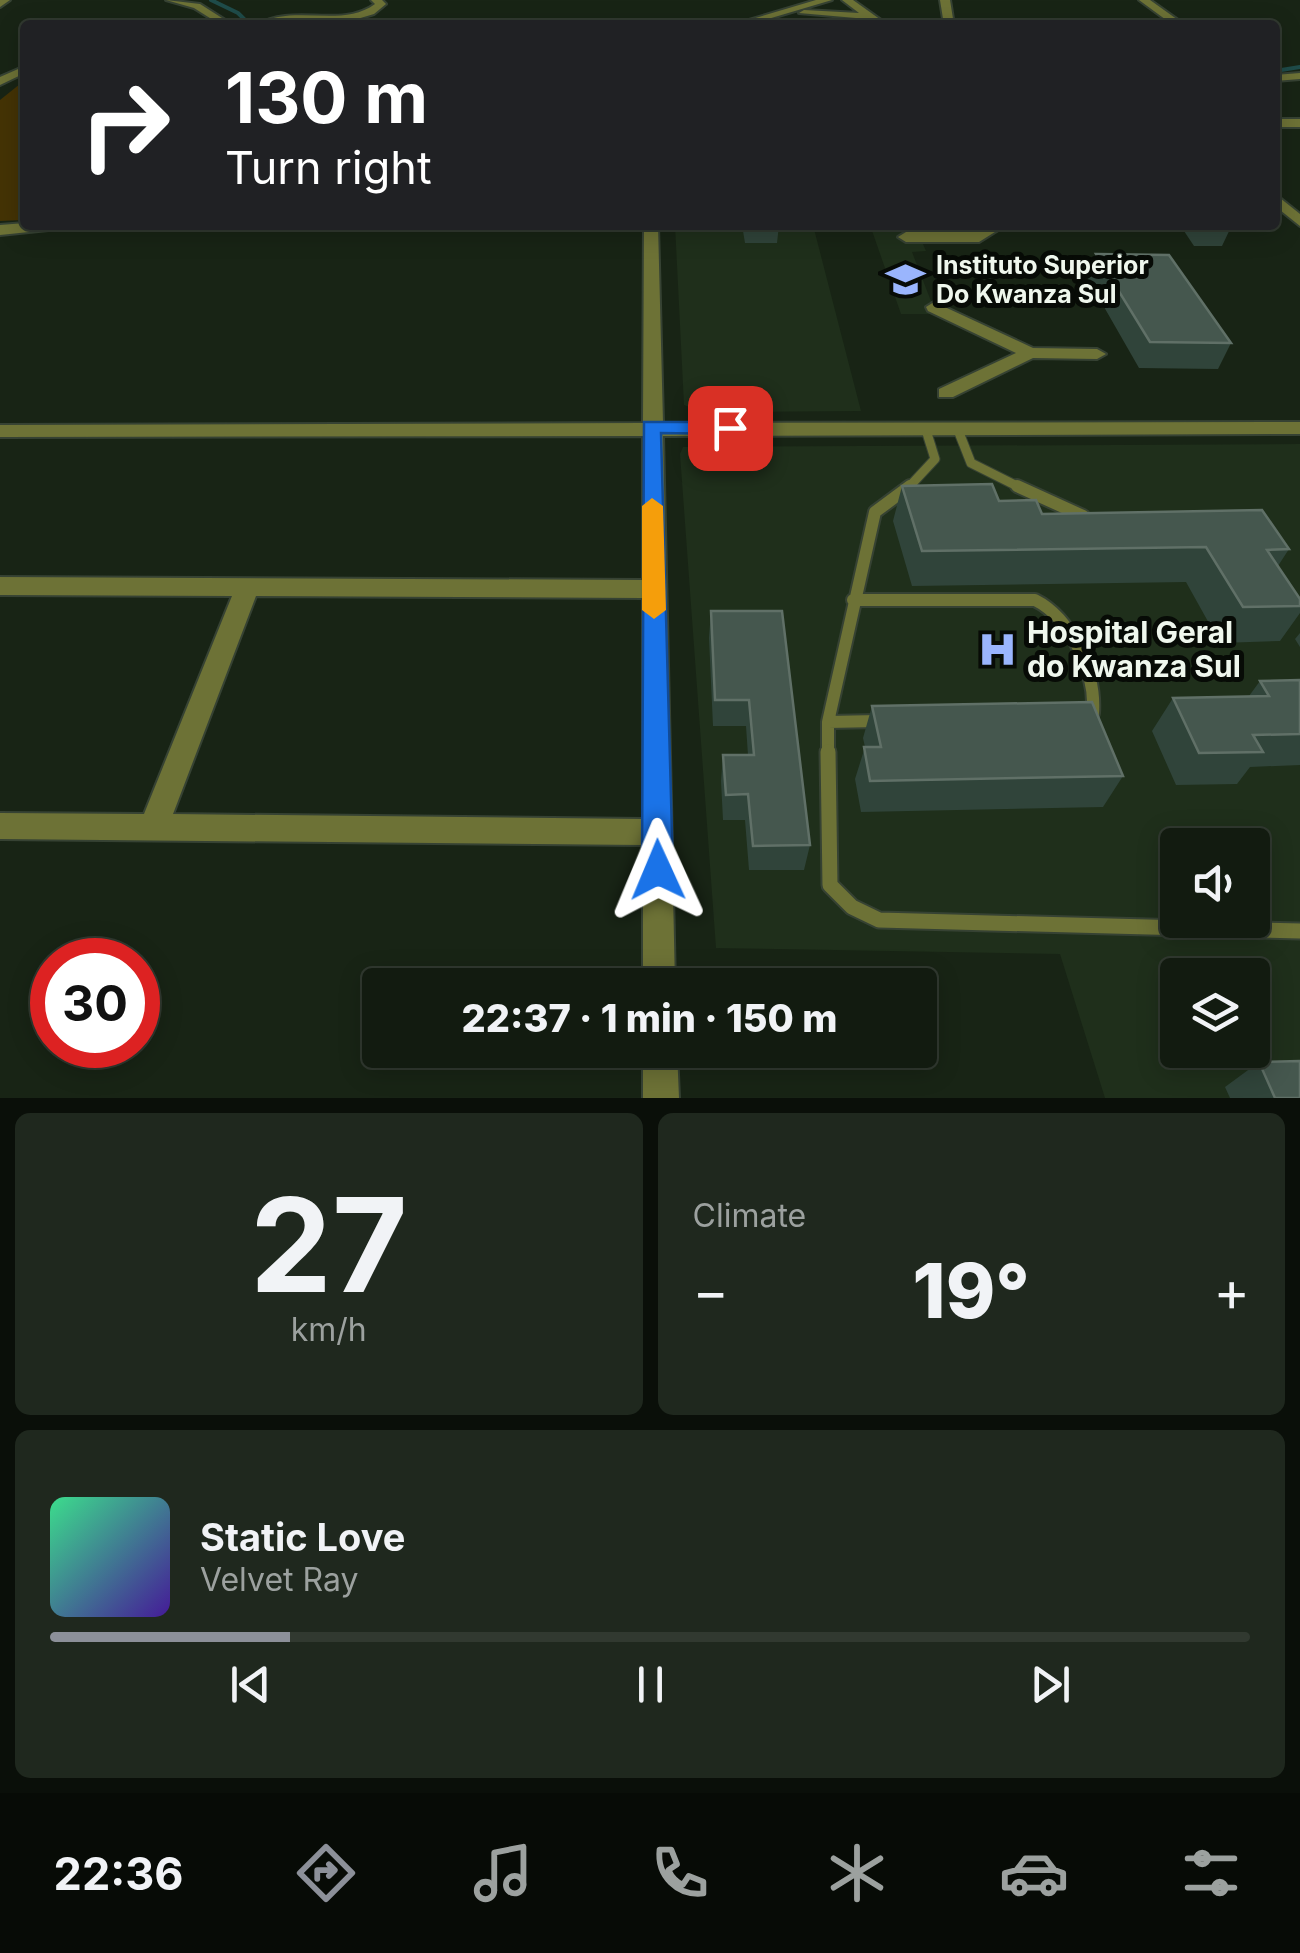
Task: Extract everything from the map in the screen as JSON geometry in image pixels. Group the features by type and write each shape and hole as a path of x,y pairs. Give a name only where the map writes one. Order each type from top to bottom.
{"street":[{"path":"171,0 197,6 220,20"},
{"path":"349,20 377,9 380,4 376,0"},
{"path":"755,17 762,0"},
{"path":"748,20 828,0"},
{"path":"847,0 873,20"},
{"path":"1144,0 1173,20"},
{"path":"791,10 865,16"},
{"path":"274,20 285,15 336,20"},
{"path":"1280,203 1300,222"},
{"path":"651,230 659,968"},
{"path":"906,237 979,237 991,230"},
{"path":"934,307 1030,352 1097,354"},
{"path":"946,393 1030,352"},
{"path":"0,431 1300,428"},
{"path":"154,826 248,585"},
{"path":"0,586 654,590"},
{"path":"0,826 657,832"},
{"path":"660,1068 660,1098"}],"lane":[{"path":"926,430 935,460 875,512 852,600 828,722 830,885 852,908 879,920 1300,931"},
{"path":"958,430 971,463 996,472 1042,504 1080,516 1100,517"},
{"path":"852,600 1034,600 1056,607 1066,621 1094,700 1093,712 1062,718"},
{"path":"828,722 887,721"}],"shaded area":[{"path":"20,84 20,220 0,221 0,100"},
{"path":"675,230 814,230 861,411 704,412 684,405"},
{"name":"Instituto Superior Do Kwanza Sul","path":"872,230 903,230 909,244 923,244 926,251 912,252 936,314 901,314"},
{"name":"Hospital Geral do Kwanza Sul","path":"1300,444 1300,1098 1105,1098 1060,954 716,948 680,454 683,447"}],"building":[{"path":"1096,254 1169,255 1231,343 1150,342"},
{"path":"992,484 999,501 1036,500 1042,514 1262,510 1289,549 1267,550 1300,599 1300,606 1243,607 1206,547 922,551 902,486"},
{"path":"711,611 782,611 810,845 753,846 748,794 726,795 723,755 754,755 749,700 715,700"},
{"path":"1300,680 1300,734 1253,735 1263,752 1199,753 1173,698 1269,696 1260,681"},
{"path":"1092,702 1123,776 870,781 864,747 881,747 872,706"},
{"path":"1300,1061 1300,1098 1275,1098 1262,1068 1270,1068 1270,1062"}],"waterway":[{"path":"211,0 245,20"},
{"path":"1280,70 1300,67"}],"slow traffic":[{"path":"652,506 654,610"}],"place":[{"name":"Instituto Superior Do Kwanza Sul","path":"906,279"},
{"name":"Hospital Geral do Kwanza Sul","path":"997,649"}],"route":[{"path":"658,870 651,427 730,428"}]}
